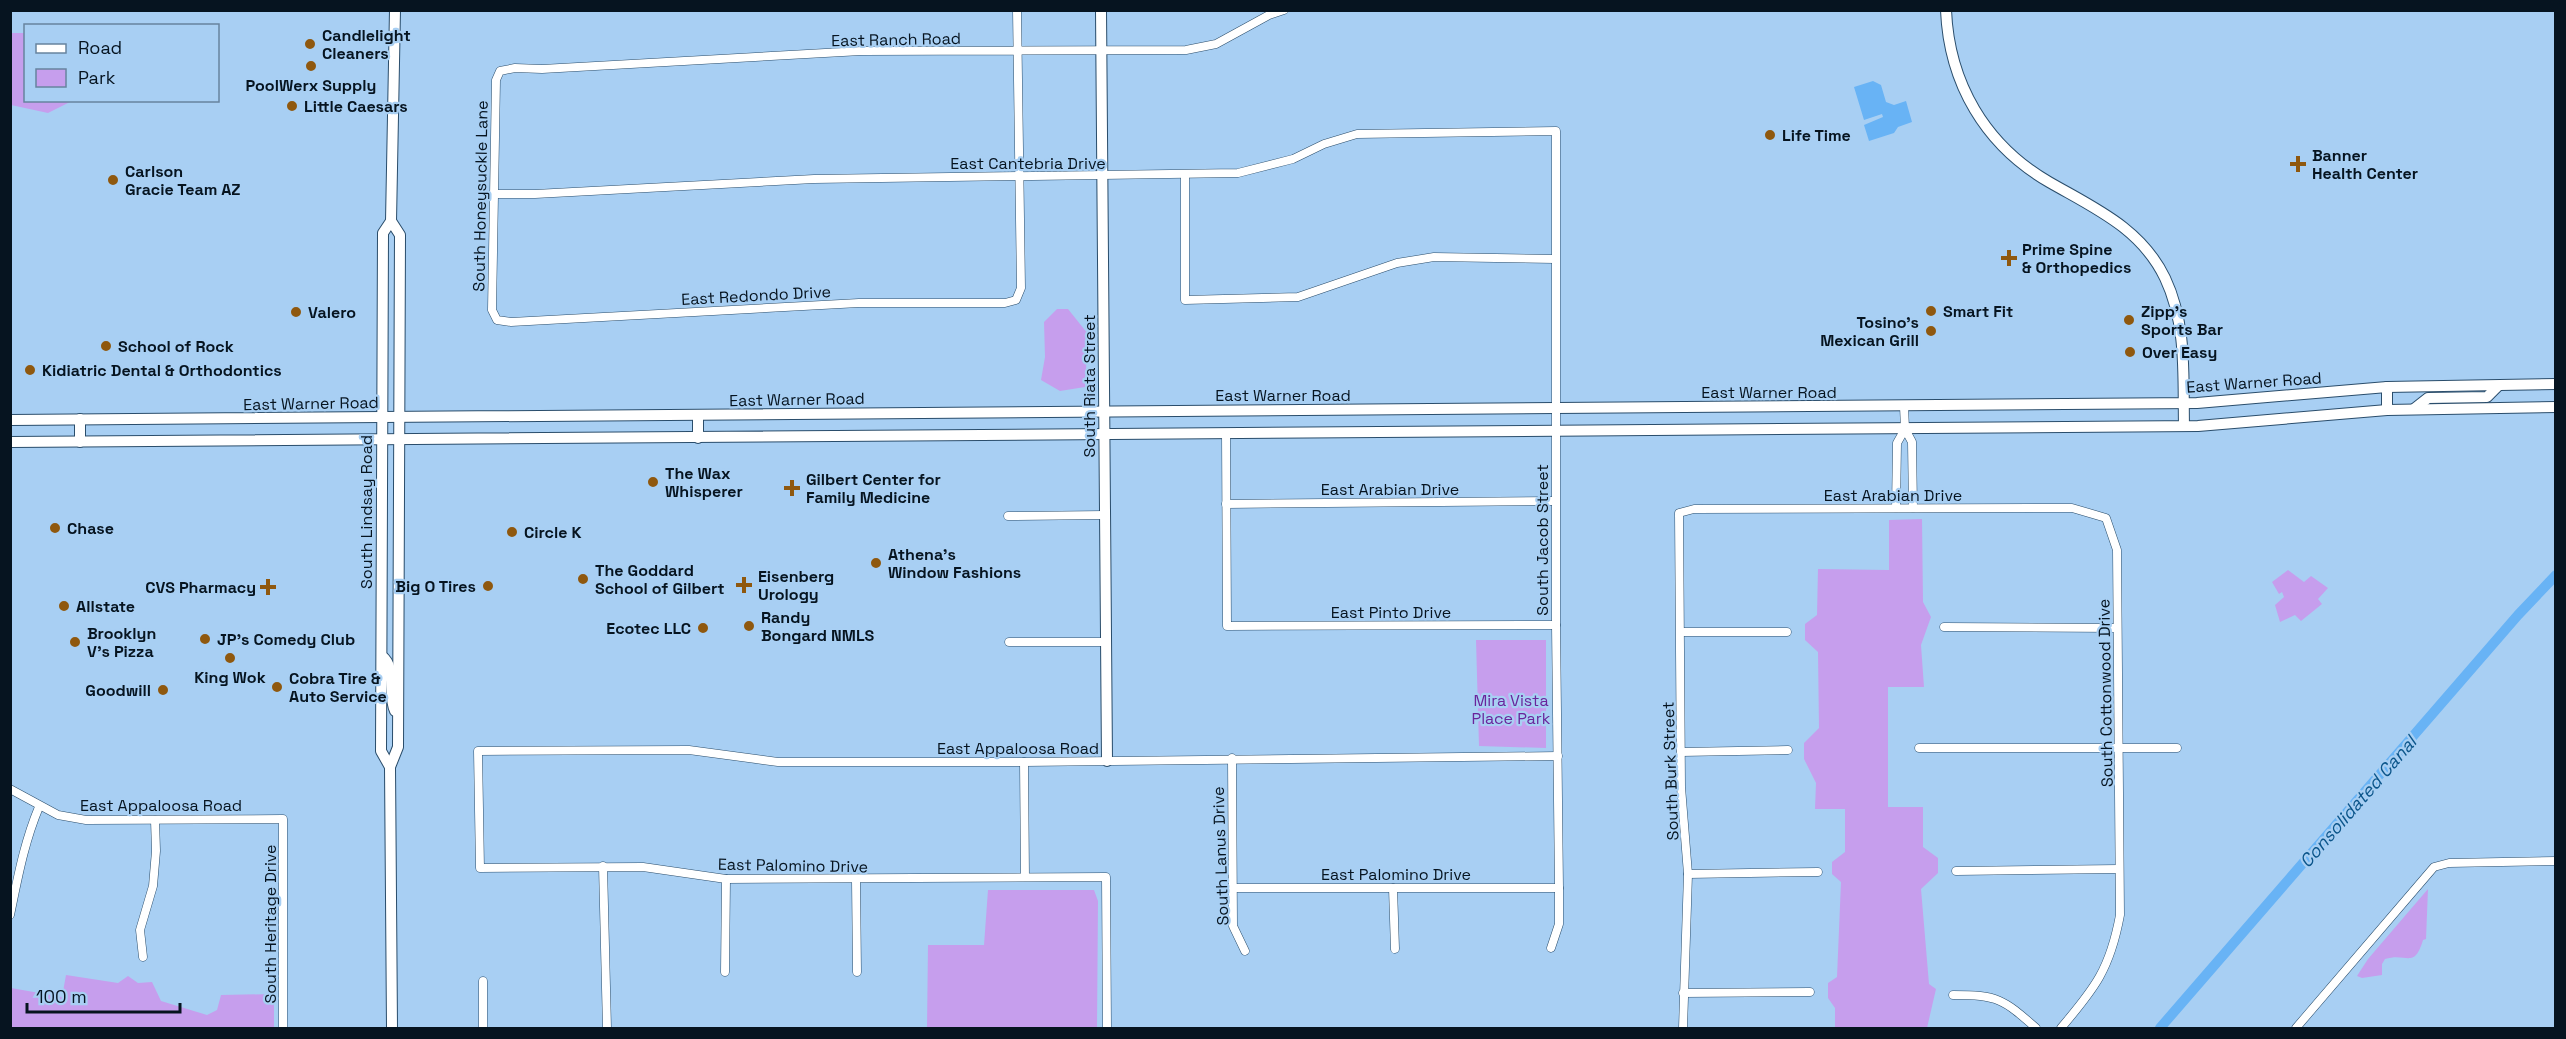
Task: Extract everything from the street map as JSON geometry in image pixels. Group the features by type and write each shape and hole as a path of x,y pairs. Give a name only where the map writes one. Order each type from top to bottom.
{"main road":[{"name":"South Lindsay Road","path":"390,767 381,751 380,441 383,233 391,221 395,10"},
{"name":"South Riata Street","path":"1101,10 1107,761"},
{"path":"1946,10 1951,54 1959,78 1976,112 1997,142 2030,169 2122,224 2138,239 2164,275 2180,326 2184,426"},
{"name":"South Lindsay Road","path":"391,221 400,235 398,747 390,767 392,1029"},
{"name":"East Warner Road","path":"10,420 1904,406 2183,402 2387,387 2556,384"},
{"path":"2414,409 2428,398 2487,397 2498,386"},
{"path":"2387,387 2387,410"},
{"path":"10,442 398,441 2184,426 2387,410 2556,407"},
{"path":"698,415 698,438"},
{"path":"80,419 80,442"},
{"path":"382,656 389,666 392,704 398,716"}],"street":[{"path":"1017,10 1020,177"},
{"name":"East Ranch Road","path":"500,71 514,68 542,69 861,51 1186,50 1216,44 1269,15 1284,10"},
{"name":"South Honeysuckle Lane","path":"497,320 492,310 493,194 496,80 500,71"},
{"name":"East Cantebria Drive","path":"493,194 546,194 814,178 1238,173 1293,159 1324,144 1357,134 1556,131"},
{"name":"South Jacob Street","path":"1551,948 1559,924 1555,501 1556,131"},
{"path":"1185,175 1185,300 1298,297 1397,263 1434,257 1555,259"},
{"name":"East Redondo Drive","path":"497,320 511,322 859,303 1005,303 1016,300 1021,288 1020,177"},
{"path":"1904,406 1905,429 1912,442 1913,508"},
{"path":"1896,508 1897,443 1905,429"},
{"path":"1226,433 1226,504"},
{"name":"East Arabian Drive","path":"1226,504 1555,501"},
{"name":"East Pinto Drive","path":"1226,504 1227,626 1556,625"},
{"name":"East Arabian Drive","path":"1679,513 1694,509 2072,508 2106,518"},
{"name":"South Burk Street","path":"1679,513 1681,788 1688,874 1683,1029"},
{"path":"1008,516 1105,515"},
{"name":"South Cottonwood Drive","path":"2061,1029 2096,986 2109,963 2120,915 2117,550 2106,518"},
{"path":"1944,627 2117,628"},
{"path":"1681,632 1787,632"},
{"path":"1009,642 1106,642"},
{"path":"1919,748 2177,748"},
{"name":"East Appaloosa Road","path":"480,868 478,751 688,750 778,762 1024,762 1558,756"},
{"path":"1681,752 1788,750"},
{"name":"South Lanus Drive","path":"1232,758 1233,926 1245,951"},
{"path":"1024,762 1025,877"},
{"name":"East Appaloosa Road","path":"10,789 39,807 58,815 86,820 283,819"},
{"path":"10,915 18,866 27,835 39,807"},
{"name":"South Heritage Drive","path":"283,819 283,1029"},
{"path":"143,957 140,930 153,886 156,851 155,820"},
{"path":"2296,1029 2434,867 2449,863 2556,861"},
{"path":"603,866 606,1029"},
{"name":"East Palomino Drive","path":"480,868 643,867 726,879 1106,877 1107,1029"},
{"path":"1956,871 2120,869"},
{"path":"1688,874 1818,872"},
{"path":"725,972 726,879"},
{"path":"856,880 857,972"},
{"name":"East Palomino Drive","path":"1233,888 1559,888"},
{"path":"1393,888 1395,949"},
{"path":"483,981 483,1029"},
{"path":"1683,993 1810,992"},
{"path":"1953,995 1980,995 2006,1002 2036,1029"}],"green space":[{"path":"10,33 24,33 24,102 70,102 48,113 11,105"},
{"path":"1057,309 1068,309 1088,334 1085,387 1060,391 1041,380 1045,357 1044,322"},
{"path":"1922,519 1923,602 1931,617 1921,645 1924,687 1888,687 1888,807 1923,807 1923,847 1938,858 1938,873 1921,889 1929,984 1936,989 1927,1028 1835,1028 1835,1008 1828,998 1828,983 1837,977 1841,882 1832,874 1832,862 1845,852 1845,809 1815,809 1816,783 1804,759 1804,743 1819,728 1818,652 1805,640 1805,624 1817,615 1818,569 1889,570 1889,520"},
{"path":"2288,570 2304,582 2311,576 2328,588 2318,599 2322,604 2301,621 2295,615 2280,622 2275,605 2284,597 2282,592 2279,594 2272,582"},
{"name":"Mira Vista Place Park","path":"1476,640 1546,640 1546,748 1479,746"},
{"path":"2428,889 2426,939 2423,940 2416,955 2409,958 2385,959 2382,964 2382,975 2362,978 2357,976 2368,959"},
{"path":"988,890 1094,890 1098,901 1097,1028 927,1028 928,945 984,945"},
{"path":"66,975 118,983 128,976 138,983 152,982 161,1001 207,1015 217,1010 221,995 274,994 274,1028 11,1028 11,988 62,997"}],"water":[{"path":"1873,81 1881,85 1886,102 1894,105 1906,101 1912,122 1898,127 1894,133 1869,141 1864,125 1883,117 1882,114 1864,120 1854,87"}],"waterway":[{"name":"Consolidated Canal","path":"2160,1028 2518,615 2556,575"}],"place":[{"name":"Candlelight Cleaners","path":"310,44"},
{"name":"PoolWerx Supply","path":"311,66"},
{"name":"Little Caesars","path":"292,106"},
{"name":"Life Time","path":"1770,135"},
{"name":"Banner Health Center","path":"2298,164"},
{"name":"Carlson Gracie Team AZ","path":"113,180"},
{"name":"Prime Spine & Orthopedics","path":"2009,258"},
{"name":"Smart Fit","path":"1931,311"},
{"name":"Valero","path":"296,312"},
{"name":"Zipp's Sports Bar","path":"2129,320"},
{"name":"Tosino's Mexican Grill","path":"1931,331"},
{"name":"School of Rock","path":"106,346"},
{"name":"Over Easy","path":"2130,352"},
{"name":"Kidiatric Dental & Orthodontics","path":"30,370"},
{"name":"The Wax Whisperer","path":"653,482"},
{"name":"Gilbert Center for Family Medicine","path":"792,488"},
{"name":"Chase","path":"55,528"},
{"name":"Circle K","path":"512,532"},
{"name":"Athena's Window Fashions","path":"876,563"},
{"name":"The Goddard School of Gilbert","path":"583,579"},
{"name":"Eisenberg Urology","path":"744,585"},
{"name":"Big O Tires","path":"488,586"},
{"name":"CVS Pharmacy","path":"268,587"},
{"name":"Allstate","path":"64,606"},
{"name":"Randy Bongard NMLS","path":"749,626"},
{"name":"Ecotec LLC","path":"703,628"},
{"name":"JP's Comedy Club","path":"205,639"},
{"name":"Brooklyn V's Pizza","path":"75,642"},
{"name":"King Wok","path":"230,658"},
{"name":"Cobra Tire & Auto Service","path":"277,687"},
{"name":"Goodwill","path":"163,690"}]}
